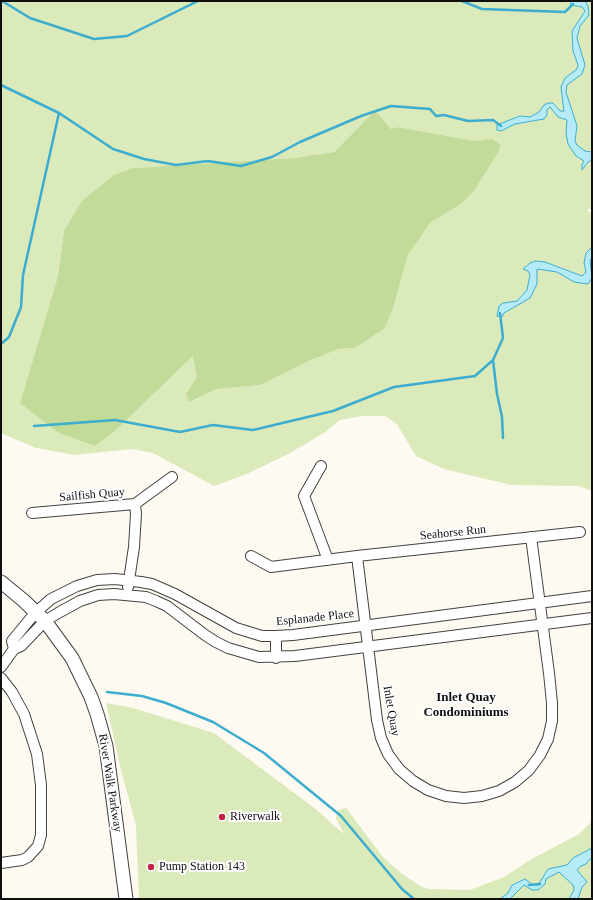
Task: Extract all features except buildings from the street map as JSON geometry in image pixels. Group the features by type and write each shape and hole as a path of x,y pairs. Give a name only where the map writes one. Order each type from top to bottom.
{"street":[{"path":"321,466 304,496 328,560"},
{"path":"135,504 172,477"},
{"name":"Sailfish Quay","path":"32,513 135,504 136,514 130,580 126,594"},
{"name":"Seahorse Run","path":"251,556 272,567 357,556 580,532"},
{"name":"Inlet Quay","path":"357,556 377,720 381,738 388,754 399,769 413,781 428,790 446,796 464,798 482,796 499,791 515,782 540,756 548,739 552,721 552,703 531,537"},
{"name":"Esplanade Place","path":"40,617 51,599 77,586 97,580 116,579 152,584 175,594 236,628 262,636 293,635 592,596"},
{"name":"River Walk Parkway","path":"1,582 23,600 40,617 63,645 76,665 91,697 101,726 107,753 126,899"},
{"path":"1,667 14,649 20,646 40,617 98,595 126,594 146,598 167,606 205,635 228,648 259,657 276,658 592,618"},
{"path":"276,636 276,658"},
{"path":"1,678 12,692 24,714 37,754 41,785 41,835 38,846 28,857 22,860 1,864"}],"green space":[{"path":"1,1 570,1 571,5 582,7 585,11 572,31 573,51 578,65 577,70 565,78 561,87 564,111 560,111 553,103 544,105 539,112 530,117 520,116 501,131 515,124 544,119 547,110 550,107 567,120 566,134 576,156 584,161 582,169 592,160 592,211 591,209 587,209 592,215 592,247 586,253 584,263 586,272 582,276 545,262 524,269 528,271 530,275 527,290 517,301 503,303 504,313 530,298 537,284 537,269 557,272 574,282 588,284 592,278 592,491 579,486 511,485 444,469 416,456 397,424 385,416 363,416 340,420 324,433 288,454 247,474 214,486 153,453 132,449 75,455 36,448 1,433","holes":["375,112 391,129 398,127 475,141 492,140 458,206 430,223 408,255 393,309 384,329 355,348 339,349 311,360 260,385 217,389 190,402 186,394 197,377 194,355 113,433 95,446 20,403 58,276 64,231 133,168 294,158 334,152"]},
{"path":"584,1 592,1 592,152 585,151 577,146 575,141 577,126 566,92 567,85 582,74 585,65 577,38 580,26 589,15"},
{"path":"375,111 391,129 398,127 475,141 492,139 500,144 499,151 473,192 458,206 430,223 408,255 393,309 384,329 355,348 339,349 311,360 260,385 217,389 189,402 186,394 197,377 193,356 113,433 95,446 59,433 20,403 58,276 64,231 82,201 114,175 133,168 294,158 334,152"},
{"path":"106,703 133,708 214,733 313,807 344,834 336,818 338,810 346,808 383,857 401,873 420,886 428,889 470,890 504,877 530,860 579,834 592,821 592,848 573,858 567,865 548,869 542,878 592,858 592,899 578,899 582,887 586,882 570,899 139,899 136,825 121,770","holes":["525,879 524,885 508,892 512,884"]}],"water":[{"path":"570,1 585,1 588,6 589,15 580,26 577,38 585,65 582,74 567,85 566,92 577,126 575,141 577,145 585,151 592,152 592,160 588,162 582,170 584,161 576,156 568,144 566,134 567,120 558,117 550,107 547,110 547,115 544,119 515,124 501,131 497,130 497,125 520,116 530,117 539,112 544,105 548,103 553,103 560,111 564,111 561,87 565,78 577,69 578,65 573,51 572,31 585,11 582,7 571,5"},
{"path":"592,247 592,259 590,260 592,278 588,284 574,282 557,272 537,269 537,284 530,298 504,313 502,317 497,316 499,306 503,303 517,301 527,290 530,275 528,271 523,269 530,263 535,261 545,262 582,276 586,272 584,263 586,253"},
{"path":"592,848 592,859 577,870 587,882 582,887 578,899 569,899 574,890 573,885 559,872 546,879 545,884 538,890 532,890 524,885 510,899 500,899 508,893 512,885 525,879 533,885 538,885 548,869 567,865 573,858"}],"waterway":[{"path":"2,1 30,18 94,39 127,36 198,1"},
{"path":"462,1 482,9 565,12 573,4"},
{"path":"1,85 59,113 113,149 144,159 176,165 208,161 241,166 272,157 300,142 361,116 391,106 430,109 436,116 444,115 468,121 493,120 501,126"},
{"path":"1,344 9,337 21,307 23,275 59,113"},
{"path":"500,313 503,338 493,360 497,394 502,417 503,438"},
{"path":"34,426 115,420 180,432 213,425 253,430 333,411 394,387 475,376 493,360"},
{"path":"107,692 142,696 166,703 213,722 264,753 341,816 402,889 414,899"},
{"path":"529,885 540,884"}],"place":[{"name":"Riverwalk","path":"222,817"},
{"name":"Pump Station 143","path":"151,867"}],"district":[{"name":"Inlet Quay Condominiums","path":"466,706"}]}
